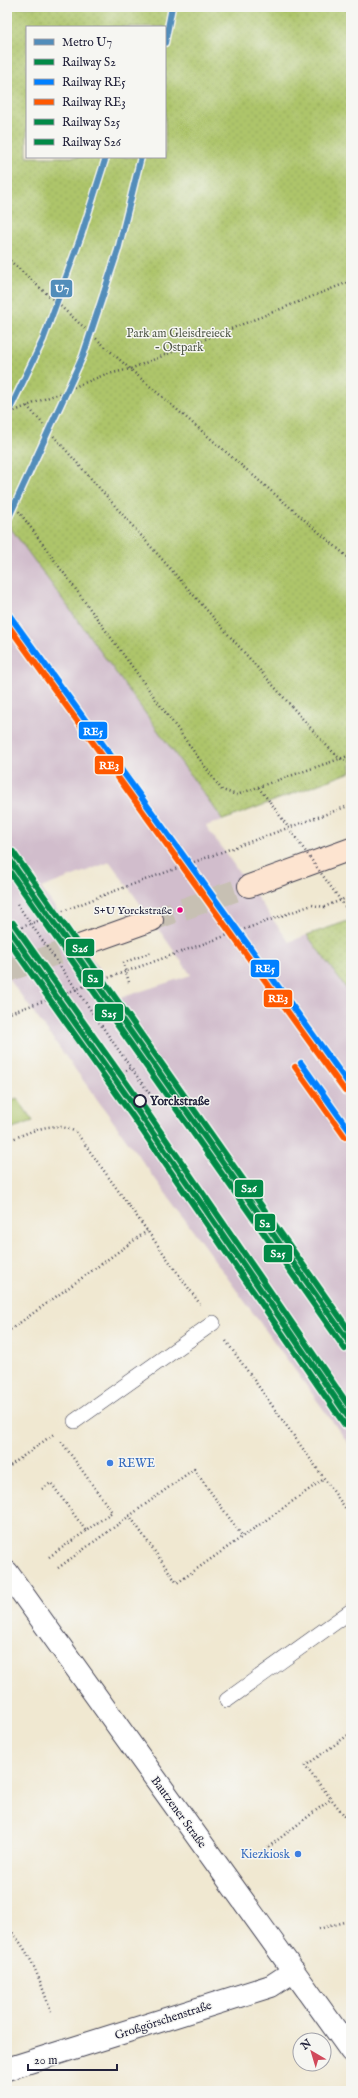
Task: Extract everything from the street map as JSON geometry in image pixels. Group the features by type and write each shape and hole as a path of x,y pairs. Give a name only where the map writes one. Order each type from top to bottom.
{"main road":[{"path":"249,886 351,849"},
{"path":"82,945 152,920"}],"street":[{"name":"Bautzener Straße","path":"7,1572 351,2051"},
{"name":"Großgörschenstraße","path":"7,2069 270,1986 294,1972"}],"lane":[{"path":"75,1421 213,1323"},
{"path":"227,1700 351,1611"}],"path":[{"path":"7,258 130,369 351,560"},
{"path":"7,414 104,374 130,369 351,281"},
{"path":"27,406 339,758 351,762"},
{"path":"7,495 222,790 236,795 339,758 351,756"},
{"path":"258,787 351,915"},
{"path":"7,933 109,893 351,805"},
{"path":"7,1014 312,906 324,907 351,896"},
{"path":"17,904 150,1094"},
{"path":"129,982 124,962 152,952"},
{"path":"126,1071 131,1068"},
{"path":"7,1141 50,1126 65,1126 76,1132 351,1516"},
{"path":"7,1332 147,1231"},
{"path":"7,1468 60,1429"},
{"path":"49,1557 112,1512 55,1433"},
{"path":"58,1568 194,1469 243,1537"},
{"path":"129,1515 177,1583 324,1479"},
{"path":"42,1489 51,1482 86,1531"},
{"path":"351,1733 305,1766 348,1820 351,1819"},
{"path":"262,1852 331,1799"},
{"path":"319,1929 351,1920"},
{"path":"7,1927 18,1937 28,1953 51,2012"}],"shaded area":[{"path":"7,523 223,820 206,826 289,942 307,935 351,995 351,1447 7,976","holes":["110,862 191,975 120,998 41,888"]}],"green space":[{"name":"Park am Gleisdreieck - Ostpark","path":"7,7 351,7 351,772 223,820 7,523"},
{"path":"351,920 351,995 307,935"},
{"path":"17,1098 33,1121 7,1130 7,1102"}],"tunnel":[{"path":"152,920 249,886"},
{"path":"7,971 82,945"}],"metro line":[{"name":"U7","path":"166,38 172,7"},
{"name":"U7","path":"7,415 43,340 81,236 106,158"},
{"name":"U7","path":"7,521 83,356 118,250 141,158"}],"rail line":[{"name":"RE5","path":"7,612 351,1087"},
{"name":"RE3","path":"7,624 345,1091"},
{"name":"S26","path":"13,852 351,1333"},
{"name":"S2","path":"7,856 351,1345"},
{"name":"S25","path":"7,868 345,1349"},
{"name":"S26","path":"13,923 145,1109 351,1409"},
{"name":"S2","path":"7,927 139,1113 351,1421"},
{"name":"S25","path":"7,939 133,1117 345,1425"},
{"name":"RE5","path":"301,1063 351,1133"},
{"name":"RE3","path":"295,1067 345,1137"}],"place":[{"name":"S+U Yorckstraße","path":"180,910"},
{"name":"Yorckstraße","path":"140,1101"},
{"name":"REWE","path":"110,1463"},
{"name":"Kiezkiosk","path":"298,1854"}]}
